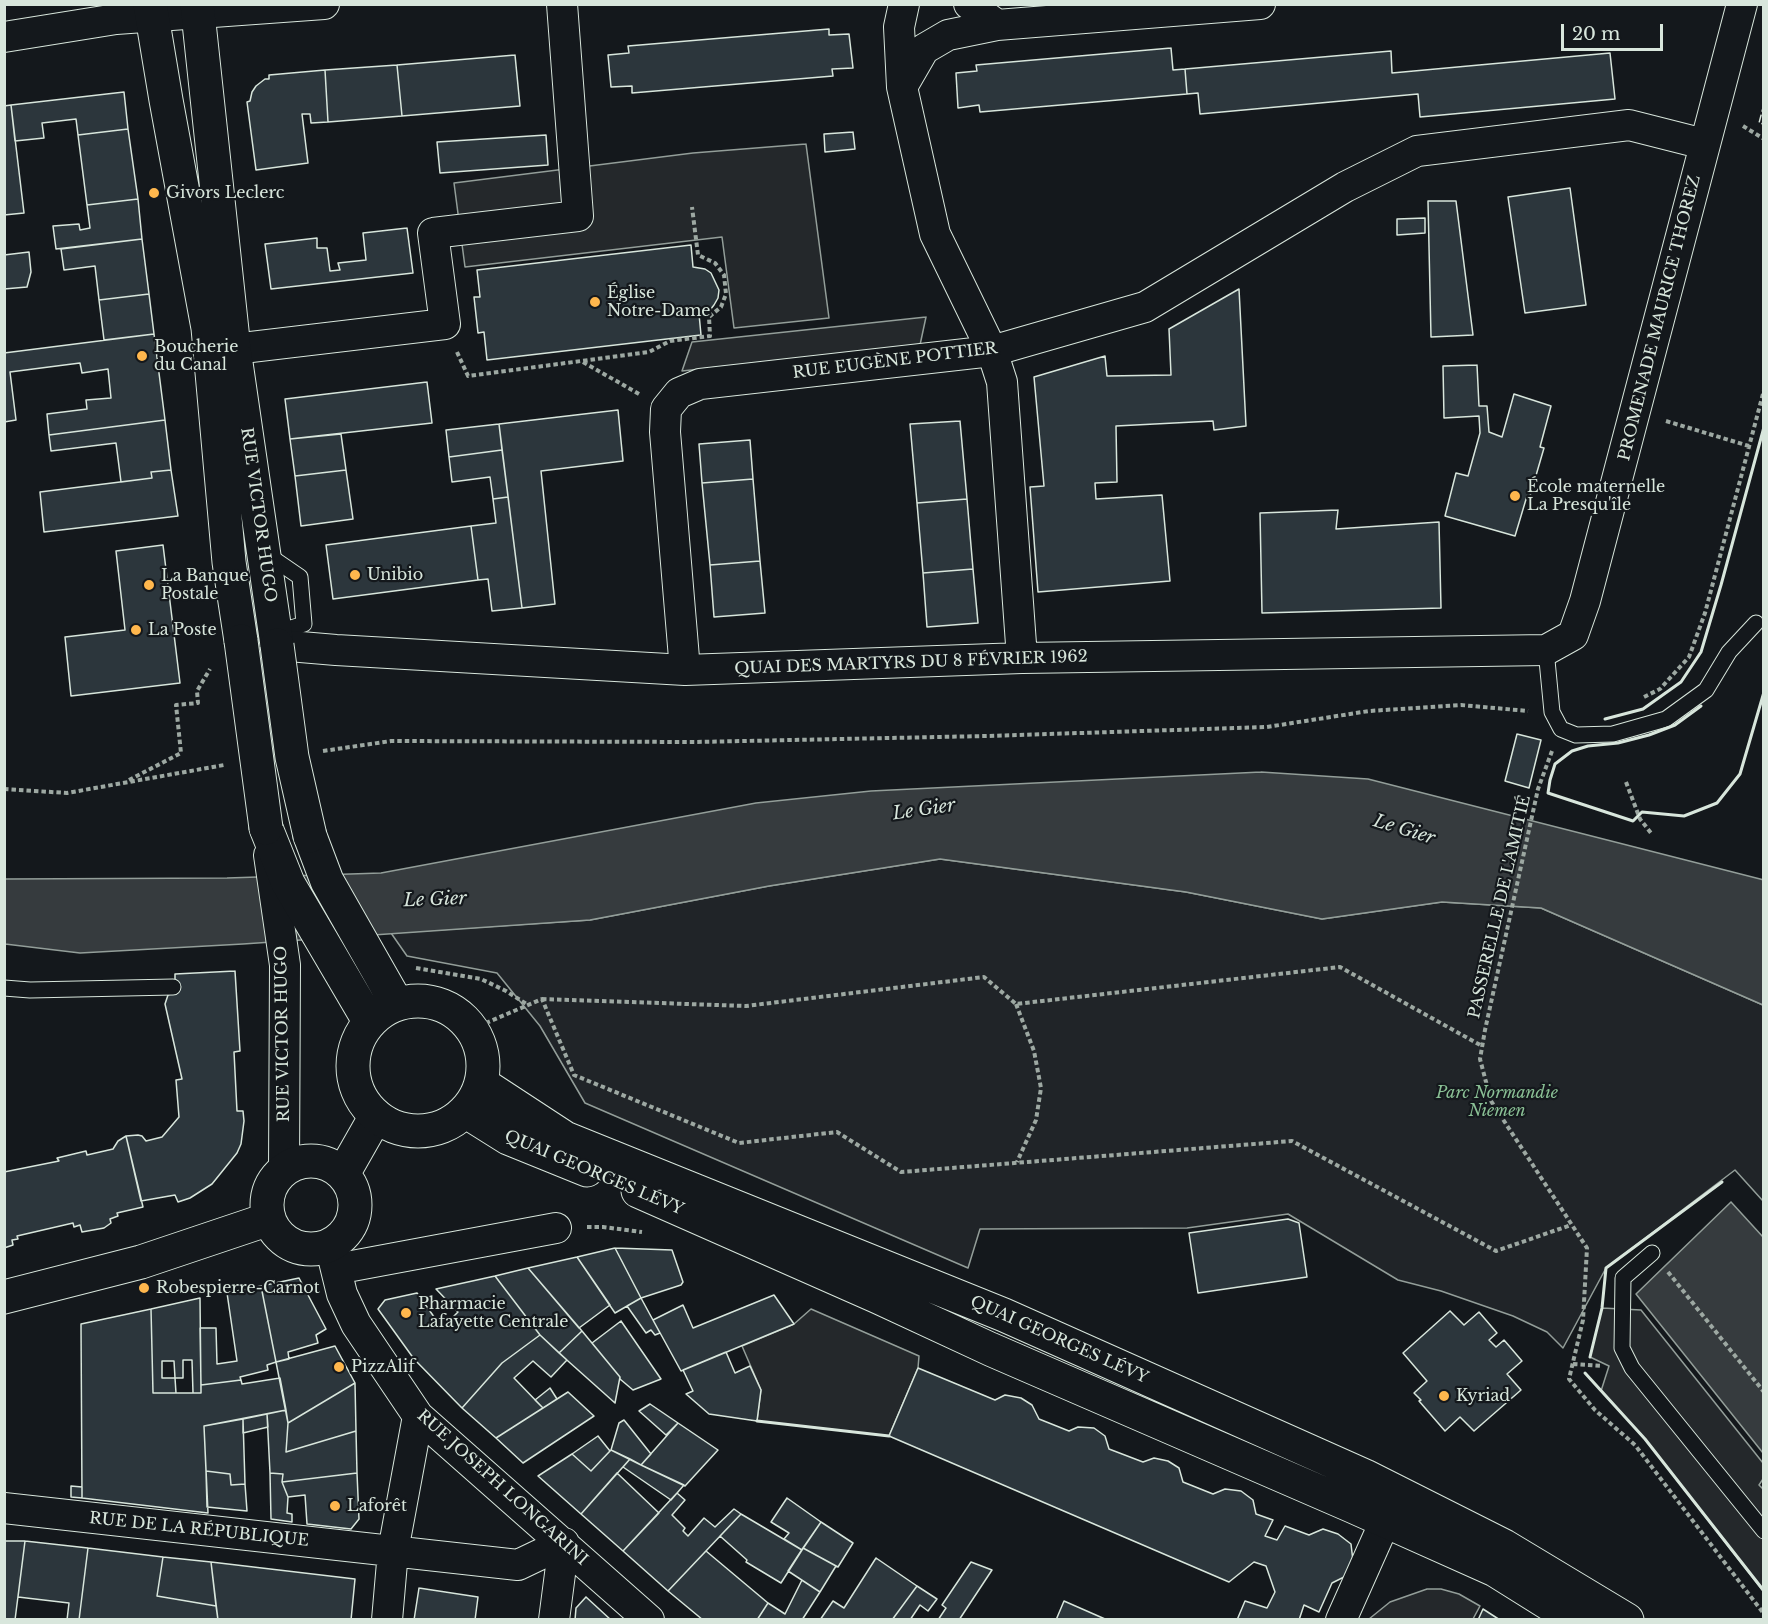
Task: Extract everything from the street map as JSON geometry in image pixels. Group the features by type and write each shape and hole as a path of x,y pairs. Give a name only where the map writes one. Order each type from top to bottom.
{"main road":[{"name":"RUE VICTOR HUGO","path":"197,9 234,348 292,757 310,836 327,881 397,1004"},
{"name":"RUE VICTOR HUGO","path":"151,10 208,328 229,562 266,828 288,883 369,1021"},
{"path":"418,1000 439,1004 457,1014 472,1029 480,1046 483,1065 481,1083 475,1098 465,1111 445,1125 422,1131 397,1128 376,1116 359,1096 352,1070 356,1044 369,1021 397,1004 418,1000"},
{"name":"QUAI GEORGES LÉVY","path":"481,1083 565,1138 1004,1315 1392,1507 1575,1620"},
{"name":"QUAI GEORGES LÉVY","path":"465,1111 508,1138 614,1180 878,1297 990,1350 1392,1507 1504,1546 1627,1620"},
{"path":"343,1174 376,1116"},
{"path":"315,1160 330,1165 343,1174 352,1188 355,1205 352,1221 333,1257 311,1249 293,1246 278,1235 269,1219 266,1206 268,1191 285,1169 299,1162 315,1160"},
{"path":"4,1297 141,1262 269,1219"}],"street":[{"path":"4,37 116,19 151,10 324,4"},
{"path":"234,348 445,324 434,233 578,216 562,4"},
{"path":"904,4 899,27 902,87 935,234 992,351 1002,382 1022,658"},
{"path":"969,4 997,25"},
{"path":"902,87 924,50 948,35 997,25 1260,4"},
{"name":"PROMENADE MAURICE THOREZ","path":"1546,650 1573,635 1585,601 1742,4"},
{"name":"RUE EUGÈNE POTTIER","path":"666,410 680,393 700,384 992,351 1145,307 1345,187 1417,151 1629,125 1704,144"},
{"path":"666,410 665,432 685,670"},
{"name":"QUAI DES MARTYRS DU 8 FÉVRIER 1962","path":"276,639 336,650 685,670 1022,658 1546,650"},
{"name":"RUE VICTOR HUGO","path":"266,828 285,965 285,1169"},
{"path":"333,1257 556,1228"},
{"name":"RUE JOSEPH LONGARINI","path":"333,1257 342,1294 356,1324 418,1416 649,1620"},
{"path":"387,1620 393,1551 418,1416"},
{"path":"1341,1620 1392,1507"},
{"name":"RUE DE LA RÉPUBLIQUE","path":"4,1508 518,1565 564,1543"},
{"path":"554,1620 564,1543"}],"lane":[{"path":"1546,650 1552,712 1561,729 1576,735 1613,734 1666,719 1706,690 1729,651 1756,623"},
{"path":"4,988 30,990 173,987"},
{"path":"1652,1253 1623,1278 1622,1348 1632,1368 1764,1531"}],"path":[{"path":"445,324 468,376 649,352 670,341 710,336 709,318 721,307 726,294 724,275 715,263 698,255 692,207"},
{"path":"582,361 666,410"},
{"path":"1641,699 1660,689 1689,657 1705,613 1764,390"},
{"path":"1636,412 1749,446"},
{"path":"124,782 182,753 176,705 198,703"},
{"path":"322,751 392,741 695,742 1267,727 1369,711 1461,705 1552,712"},
{"name":"PASSERELLE DE L'AMITIÉ","path":"1485,1030 1538,789 1561,729"},
{"path":"4,789 67,793 230,764"},
{"path":"1626,782 1640,819 1651,833"},
{"path":"1016,1004 1340,968 1482,1046"},
{"path":"472,1029 542,999 746,1006 984,976 1016,1004 1034,1051 1041,1088 1036,1120 1017,1162"},
{"path":"542,999 574,1075 739,1143 837,1132 901,1172 1292,1141 1496,1251 1571,1225"},
{"path":"556,1228 603,1227 653,1233"},
{"path":"1652,1253 1764,1392"}],"green space":[{"name":"Parc Normandie Niemen","path":"940,859 1186,892 1322,919 1442,902 1541,908 1763,1005 1763,1201 1735,1170 1606,1268 1563,1348 1547,1332 1513,1316 1441,1291 1398,1280 1288,1214 1187,1228 980,1229 968,1268 585,1103 540,1026 497,973 407,956 391,933 590,920 769,886"}],"shaded area":[{"path":"806,144 829,318 734,328 722,237 465,267 454,183 693,153"},
{"path":"926,317 920,345 682,371 692,342"},
{"path":"1602,1308 1641,1310 1763,1463 1763,1479 1759,1485 1764,1490 1763,1591 1645,1439 1601,1391 1609,1366 1590,1357"},
{"path":"811,1309 919,1356 918,1368 889,1436 757,1421 761,1390 742,1346 794,1324"},
{"path":"1427,1589 1441,1589 1459,1594 1480,1606 1473,1619 1369,1619 1390,1602"}],"water":[{"name":"Le Gier","path":"1261,772 1368,779 1764,880 1763,1005 1541,908 1442,902 1322,919 1186,892 940,859 769,886 590,920 80,953 5,944 5,879 227,878 381,873 756,803 871,791"},
{"path":"1731,1202 1763,1237 1763,1453 1636,1294"}],"building":[{"path":"829,29 829,35 849,34 853,68 832,69 833,76 632,93 632,86 611,87 608,55 629,53 628,46"},
{"path":"1171,48 1173,70 1185,69 1187,94 980,112 979,105 958,108 956,73 977,71 976,65"},
{"path":"1391,51 1392,73 1610,53 1615,99 1420,117 1418,94 1200,114 1198,93 1187,94 1185,69"},
{"path":"515,55 520,106 402,116 397,65"},
{"path":"397,65 402,116 328,122 325,70"},
{"path":"325,70 328,122 311,123 310,114 302,114 308,163 256,170 247,102 250,101 256,86 265,79 269,79 269,75"},
{"path":"124,92 128,129 78,135 76,119 42,123 44,138 15,141 11,105"},
{"path":"11,105 24,213 4,215 4,106"},
{"path":"128,129 138,199 87,205 78,135"},
{"path":"853,132 855,149 825,152 824,134"},
{"path":"546,135 548,165 440,173 437,142"},
{"path":"1570,188 1586,305 1525,313 1508,197"},
{"path":"138,199 142,239 56,249 53,226 79,224 80,230 90,228 87,205"},
{"path":"1428,201 1456,201 1473,335 1431,337"},
{"path":"1425,218 1425,233 1397,235 1397,219"},
{"path":"407,228 413,273 271,289 265,244 317,238 317,248 327,248 330,271 340,270 338,263 366,260 363,233"},
{"path":"142,239 149,294 99,300 95,266 64,270 61,249"},
{"name":"Église Notre-Dame","path":"691,245 693,267 705,269 711,273 719,290 718,298 710,310 699,314 701,335 487,360 484,332 478,333 474,297 480,297 477,270"},
{"path":"29,252 31,272 27,287 4,289 4,255"},
{"path":"1239,289 1246,426 1214,430 1213,421 1116,426 1117,482 1095,483 1096,499 1162,495 1170,581 1038,592 1030,487 1044,486 1034,377 1105,356 1107,376 1171,375 1169,329"},
{"path":"149,294 154,334 104,340 99,300"},
{"path":"154,334 165,420 49,435 47,414 87,409 86,400 111,398 108,369 82,373 80,363 10,372 16,420 4,422 4,353"},
{"path":"1477,365 1479,406 1487,406 1489,432 1502,437 1514,394 1551,406 1540,447 1544,448 1515,536 1445,516 1456,473 1468,476 1480,433 1479,416 1444,418 1443,366"},
{"path":"427,382 432,423 290,439 285,399"},
{"path":"618,410 623,461 541,471 555,604 522,608 499,424"},
{"path":"165,420 171,470 151,472 152,478 121,482 116,443 51,451 49,435"},
{"path":"960,421 967,499 917,503 910,424"},
{"path":"499,424 502,450 449,457 446,430"},
{"path":"341,434 346,470 295,476 290,439"},
{"path":"750,440 753,479 702,483 699,444"},
{"path":"502,450 508,497 493,499 490,477 452,482 449,457"},
{"path":"171,470 178,516 44,532 40,492 152,478 151,472"},
{"path":"346,470 353,519 301,526 295,476"},
{"path":"753,479 760,561 710,565 702,483"},
{"path":"508,497 522,608 492,611 488,579 478,580 471,526 496,523 493,499"},
{"path":"967,499 973,569 923,573 917,503"},
{"path":"1338,510 1336,529 1439,522 1441,608 1262,613 1260,513"},
{"path":"471,526 478,580 333,599 326,545"},
{"path":"163,545 180,683 71,696 65,637 125,630 116,551"},
{"path":"760,561 765,613 714,617 710,565"},
{"path":"973,569 978,623 927,627 923,573"},
{"path":"1517,734 1541,740 1529,788 1505,781"},
{"path":"235,971 240,1051 234,1052 237,1111 243,1111 244,1121 241,1144 237,1153 212,1184 190,1198 178,1202 175,1195 141,1201 126,1136 142,1136 146,1141 162,1137 179,1117 176,1080 182,1079 165,1004 168,995 175,992 175,974"},
{"path":"126,1136 143,1207 117,1213 118,1216 110,1219 111,1223 104,1228 82,1232 80,1225 74,1227 73,1223 17,1236 18,1239 12,1240 13,1245 4,1248 4,1172 59,1161 57,1158 86,1151 87,1155 113,1149 118,1141"},
{"path":"1288,1219 1299,1223 1307,1277 1198,1293 1189,1233"},
{"path":"615,1248 672,1250 683,1282 681,1285 641,1298"},
{"path":"615,1248 641,1298 615,1313 577,1257"},
{"path":"577,1257 610,1305 579,1328 528,1268"},
{"path":"528,1268 582,1331 559,1353 540,1335 495,1276"},
{"path":"495,1276 540,1335 502,1363 462,1408 414,1359 378,1309 385,1300 417,1293 442,1328 458,1312 436,1289"},
{"path":"299,1278 326,1329 316,1335 318,1343 288,1352 289,1359 276,1362 261,1286"},
{"path":"261,1286 276,1362 267,1365 268,1370 240,1377 241,1380 201,1385 200,1328 216,1328 217,1364 237,1361 227,1293"},
{"path":"774,1295 794,1324 681,1371 653,1320 683,1305 693,1328"},
{"path":"200,1298 201,1393 193,1393 192,1360 183,1360 183,1378 175,1378 176,1393 153,1393 151,1309","holes":["162,1361 174,1361 175,1378 162,1378"]},
{"path":"641,1298 660,1333 655,1335 651,1330 646,1333 627,1306"},
{"path":"151,1309 153,1393 201,1393 201,1385 241,1380 242,1384 280,1378 286,1410 204,1426 208,1513 82,1498 81,1324"},
{"path":"1450,1311 1464,1325 1479,1312 1497,1333 1489,1340 1496,1347 1504,1340 1522,1361 1507,1374 1521,1390 1474,1431 1460,1417 1445,1431 1414,1393 1427,1381 1403,1353"},
{"path":"621,1321 661,1379 633,1390 620,1379 592,1343"},
{"path":"582,1331 620,1377 615,1403 559,1353"},
{"path":"540,1335 567,1360 551,1377 533,1361 514,1378 543,1408 496,1438 462,1408 502,1363"},
{"path":"335,1346 355,1383 288,1423 276,1362"},
{"path":"726,1352 735,1373 750,1366 761,1390 757,1421 709,1414 686,1394 693,1391 683,1370"},
{"path":"918,1368 995,1400 1005,1395 1021,1398 1032,1405 1039,1419 1069,1431 1078,1427 1094,1428 1105,1436 1109,1449 1143,1462 1154,1458 1168,1461 1179,1468 1183,1482 1213,1494 1225,1489 1241,1491 1253,1500 1256,1514 1273,1520 1265,1536 1277,1540 1285,1526 1309,1535 1323,1529 1338,1534 1351,1544 1353,1561 1344,1577 1332,1583 1319,1612 1304,1605 1299,1620 1237,1620 1245,1601 1267,1608 1275,1592 1266,1566 1254,1562 1229,1582 889,1436"},
{"path":"355,1383 356,1431 286,1452 288,1423"},
{"path":"550,1388 557,1399 543,1408 535,1400"},
{"path":"568,1392 594,1416 523,1463 496,1438"},
{"path":"650,1404 678,1423 666,1435 639,1411"},
{"path":"286,1410 288,1423 286,1452 356,1431 357,1473 282,1482 283,1474 270,1473 267,1414"},
{"path":"267,1414 268,1427 243,1433 243,1419"},
{"path":"243,1419 245,1484 231,1485 230,1474 206,1471 204,1426"},
{"path":"624,1420 651,1454 641,1465 611,1450 619,1423"},
{"path":"678,1423 718,1450 685,1486 641,1465"},
{"path":"598,1436 610,1451 591,1471 572,1454"},
{"path":"611,1450 630,1459 581,1514 538,1476 572,1454 591,1471"},
{"path":"630,1459 684,1485 671,1500 623,1467"},
{"path":"206,1471 230,1474 231,1485 245,1484 247,1511 207,1507"},
{"path":"270,1473 283,1474 282,1482 288,1497 287,1513 292,1514 292,1522 271,1519"},
{"path":"357,1473 359,1519 351,1529 307,1524 305,1495 288,1497 282,1482"},
{"path":"617,1473 659,1513 623,1551 581,1514"},
{"path":"71,1486 82,1487 82,1498 71,1497"},
{"path":"677,1493 685,1500 672,1515 685,1528 683,1531 688,1536 704,1518 715,1527 734,1509 741,1514 668,1591 623,1551"},
{"path":"787,1498 821,1522 802,1550 784,1539 789,1533 771,1522"},
{"path":"741,1514 802,1550 781,1583 746,1562 747,1560 720,1536"},
{"path":"821,1522 853,1543 838,1567 803,1548"},
{"path":"4,1541 25,1541 15,1620 4,1620"},
{"path":"25,1541 88,1548 79,1620 67,1620 69,1603 18,1597"},
{"path":"88,1548 163,1557 157,1596 216,1606 218,1620 79,1620"},
{"path":"803,1548 836,1566 820,1592 788,1571"},
{"path":"706,1551 768,1603 757,1620 703,1620 668,1591"},
{"path":"163,1557 211,1562 216,1606 157,1596"},
{"path":"876,1558 917,1586 892,1620 820,1620 833,1601 844,1608"},
{"path":"211,1562 355,1579 351,1620 218,1620"},
{"path":"971,1562 992,1570 959,1620 938,1620 946,1608 942,1605"},
{"path":"802,1580 820,1592 802,1620 757,1620 768,1603 785,1614"},
{"path":"917,1586 937,1599 928,1611 920,1605 910,1620 892,1620"},
{"path":"419,1588 478,1597 475,1620 414,1620"},
{"path":"586,1597 611,1620 575,1620 576,1608"},
{"path":"1064,1601 1105,1619 1056,1620"},
{"path":"1483,1609 1500,1620 1478,1620"}],"fence":[{"path":"1764,104 1759,123 1764,124"}],"wall":[{"path":"1605,719 1643,709 1681,682 1701,652 1764,427"},
{"path":"1701,706 1675,725 1649,735 1572,751 1555,764 1548,793 1633,821 1642,812 1684,816 1717,803 1740,774 1764,692"},
{"path":"1590,1357 1602,1308 1606,1268 1722,1182"},
{"path":"1585,1373 1645,1439 1764,1591"},
{"path":"757,1421 889,1436"}],"place":[{"name":"Givors Leclerc","path":"154,193"},
{"name":"Église Notre-Dame","path":"595,302"},
{"name":"Boucherie du Canal","path":"142,356"},
{"name":"École maternelle La Presqu'île","path":"1515,496"},
{"name":"Unibio","path":"355,575"},
{"name":"La Banque Postale","path":"149,585"},
{"name":"La Poste","path":"136,630"},
{"name":"Robespierre-Carnot","path":"144,1288"},
{"name":"Pharmacie Lafayette Centrale","path":"406,1313"},
{"name":"PizzAlif","path":"339,1367"},
{"name":"Kyriad","path":"1444,1396"},
{"name":"Laforêt","path":"335,1506"}]}
